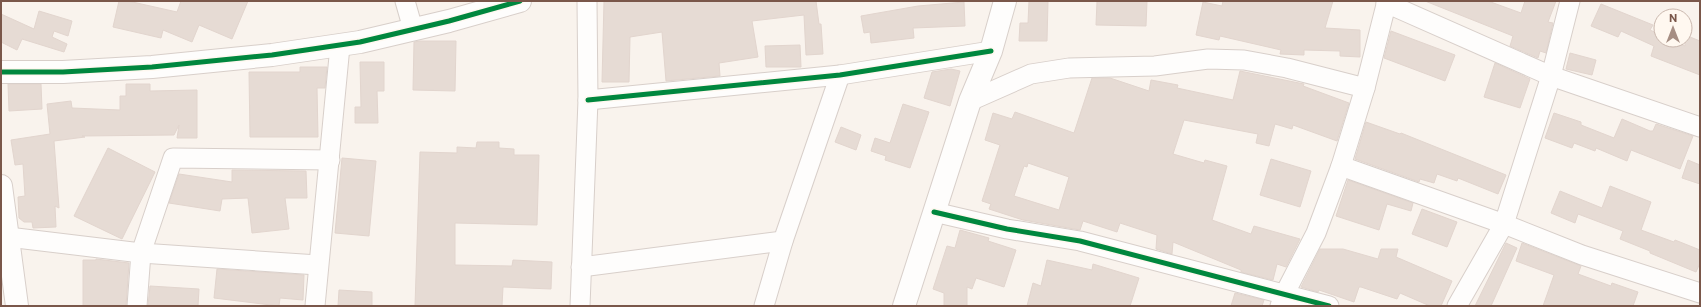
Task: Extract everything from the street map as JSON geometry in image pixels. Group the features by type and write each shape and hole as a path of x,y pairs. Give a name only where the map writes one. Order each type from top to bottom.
{"street":[{"path":"405,1 412,29"},
{"path":"1,72 63,72 152,67 272,55 340,46 520,1"},
{"path":"580,306 588,100 587,1"},
{"path":"904,306 970,101 991,51 1005,1"},
{"path":"1457,306 1504,224 1551,76 1570,1"},
{"path":"1282,300 1316,233 1341,166 1365,88 1386,2 1551,76 1700,127"},
{"path":"315,306 340,46"},
{"path":"588,100 840,75 991,51"},
{"path":"970,101 1031,74 1068,68 1155,66 1208,59 1244,60 1280,67 1365,88"},
{"path":"764,306 783,241 840,75"},
{"path":"137,306 141,253 172,158 330,160"},
{"path":"1341,166 1504,224 1582,255 1700,293"},
{"path":"2,198 17,306"},
{"path":"934,212 1007,229 1080,242 1282,300 1329,306"},
{"path":"8,237 141,253 318,265"},
{"path":"582,267 783,241"}],"building":[{"path":"119,1 128,1 177,12 181,1 248,1 232,39 199,25 192,42 163,30 161,38 113,27"},
{"path":"604,1 816,1 819,24 821,24 823,54 806,55 804,15 752,21 758,57 719,63 720,76 666,81 662,32 630,37 629,82 602,82"},
{"path":"1029,1 1048,1 1047,41 1019,41 1020,23 1028,23"},
{"path":"1097,1 1147,1 1146,26 1096,25"},
{"path":"1223,1 1333,1 1325,28 1360,30 1360,57 1340,56 1340,51 1304,50 1304,55 1280,54 1281,50 1220,36 1219,40 1196,35 1203,2 1222,6"},
{"path":"1425,1 1488,1 1521,13 1525,1 1556,1 1548,22 1553,23 1546,53 1540,51 1538,58 1510,46 1513,36"},
{"path":"964,2 965,26 913,28 914,38 871,43 870,32 864,33 861,16 918,6"},
{"path":"1601,4 1653,25 1650,30 1653,31 1653,46 1621,31 1618,37 1591,26"},
{"path":"39,11 72,21 68,36 54,31 52,37 67,44 64,52 22,39 17,50 1,42 1,14 34,29"},
{"path":"1391,31 1455,55 1445,81 1384,58"},
{"path":"1693,38 1700,41 1700,75 1651,56 1653,48 1693,48"},
{"path":"456,41 455,91 413,90 414,42"},
{"path":"800,45 801,67 766,67 765,46"},
{"path":"1570,53 1596,60 1592,75 1566,69"},
{"path":"360,62 384,62 384,91 377,91 378,123 355,123 355,107 361,107"},
{"path":"1495,63 1530,79 1520,108 1484,97"},
{"path":"300,67 327,67 325,88 317,88 318,137 250,137 249,72 300,72"},
{"path":"951,69 960,71 950,106 924,98 932,72"},
{"path":"1240,71 1304,84 1303,86 1349,103 1337,141 1293,125 1292,129 1275,124 1269,146 1256,143 1258,134 1184,120 1173,154 1204,163 1205,160 1227,166 1212,220 1251,234 1254,226 1300,239 1286,267 1277,264 1273,280 1241,272 1241,270 1173,242 1172,254 1156,249 1157,235 1120,223 1117,232 1083,221 1080,230 1023,220 989,209 991,204 982,201 1000,145 985,140 993,113 1012,119 1015,112 1074,133 1092,78 1110,78 1149,91 1151,80 1178,85 1177,88 1233,100","holes":["1028,163 1069,177 1059,210 1014,196 1024,166 1027,167"]},
{"path":"8,84 41,84 42,109 9,111"},
{"path":"126,84 150,84 150,91 197,90 197,138 177,138 179,125 174,135 82,136 85,137 54,141 59,208 55,206 56,227 33,228 32,222 24,222 19,218 18,197 25,196 23,164 15,165 11,140 50,134 47,104 71,101 72,108 120,110 120,96 126,96"},
{"path":"903,104 929,112 910,168 885,160 886,156 871,151 875,138 890,143"},
{"path":"1554,113 1581,122 1581,125 1614,138 1622,119 1650,131 1653,131 1656,124 1693,136 1680,169 1631,150 1627,161 1596,148 1595,151 1574,143 1572,148 1545,138"},
{"path":"1366,122 1400,134 1401,133 1506,175 1498,194 1458,178 1457,181 1437,174 1434,183 1420,179 1419,182 1355,159"},
{"path":"841,127 861,135 856,150 835,142"},
{"path":"477,142 499,142 499,148 514,149 514,155 539,155 537,225 455,223 455,265 512,266 513,260 552,262 551,289 503,287 502,306 415,306 420,152 457,153 457,147 476,148"},
{"path":"108,148 155,172 122,239 74,216"},
{"path":"342,158 376,161 369,236 335,233"},
{"path":"1271,159 1311,171 1300,207 1260,195"},
{"path":"1688,160 1700,165 1700,184 1682,178"},
{"path":"232,170 306,171 307,198 285,198 289,229 252,233 248,198 222,199 220,211 169,203 179,174 232,182"},
{"path":"1348,180 1413,203 1411,211 1387,204 1379,230 1336,216"},
{"path":"1610,186 1651,202 1641,230 1674,242 1675,240 1700,250 1700,263 1696,272 1620,239 1623,231 1578,214 1575,223 1551,213 1560,191 1602,208"},
{"path":"1422,209 1457,222 1447,247 1412,234"},
{"path":"960,230 989,238 988,241 1016,250 1004,287 976,278 972,289 967,287 967,306 944,306 944,293 933,289 947,246 955,248"},
{"path":"1506,243 1517,248 1491,306 1475,306"},
{"path":"1522,243 1581,266 1578,274 1611,286 1612,283 1638,292 1633,306 1543,306 1554,275 1516,261"},
{"path":"1320,249 1343,249 1378,259 1381,249 1398,249 1396,257 1452,281 1441,306 1430,306 1400,293 1397,299 1361,287 1359,287 1354,302 1319,290 1318,292 1301,287"},
{"path":"96,259 129,263 126,306 83,306 83,260"},
{"path":"1047,260 1092,270 1093,264 1139,278 1130,306 1027,306 1033,283 1041,286"},
{"path":"217,269 304,275 303,300 280,298 279,306 214,298"},
{"path":"150,286 199,289 198,306 148,306"},
{"path":"339,290 372,292 372,306 338,306"},
{"path":"1235,293 1264,300 1262,306 1231,306"}],"cycle path":[{"path":"1,72 63,72 152,67 272,55 360,42 449,21 520,1"},
{"path":"588,100 840,75 991,51"},
{"path":"934,212 1007,229 1080,241 1329,306"}]}
